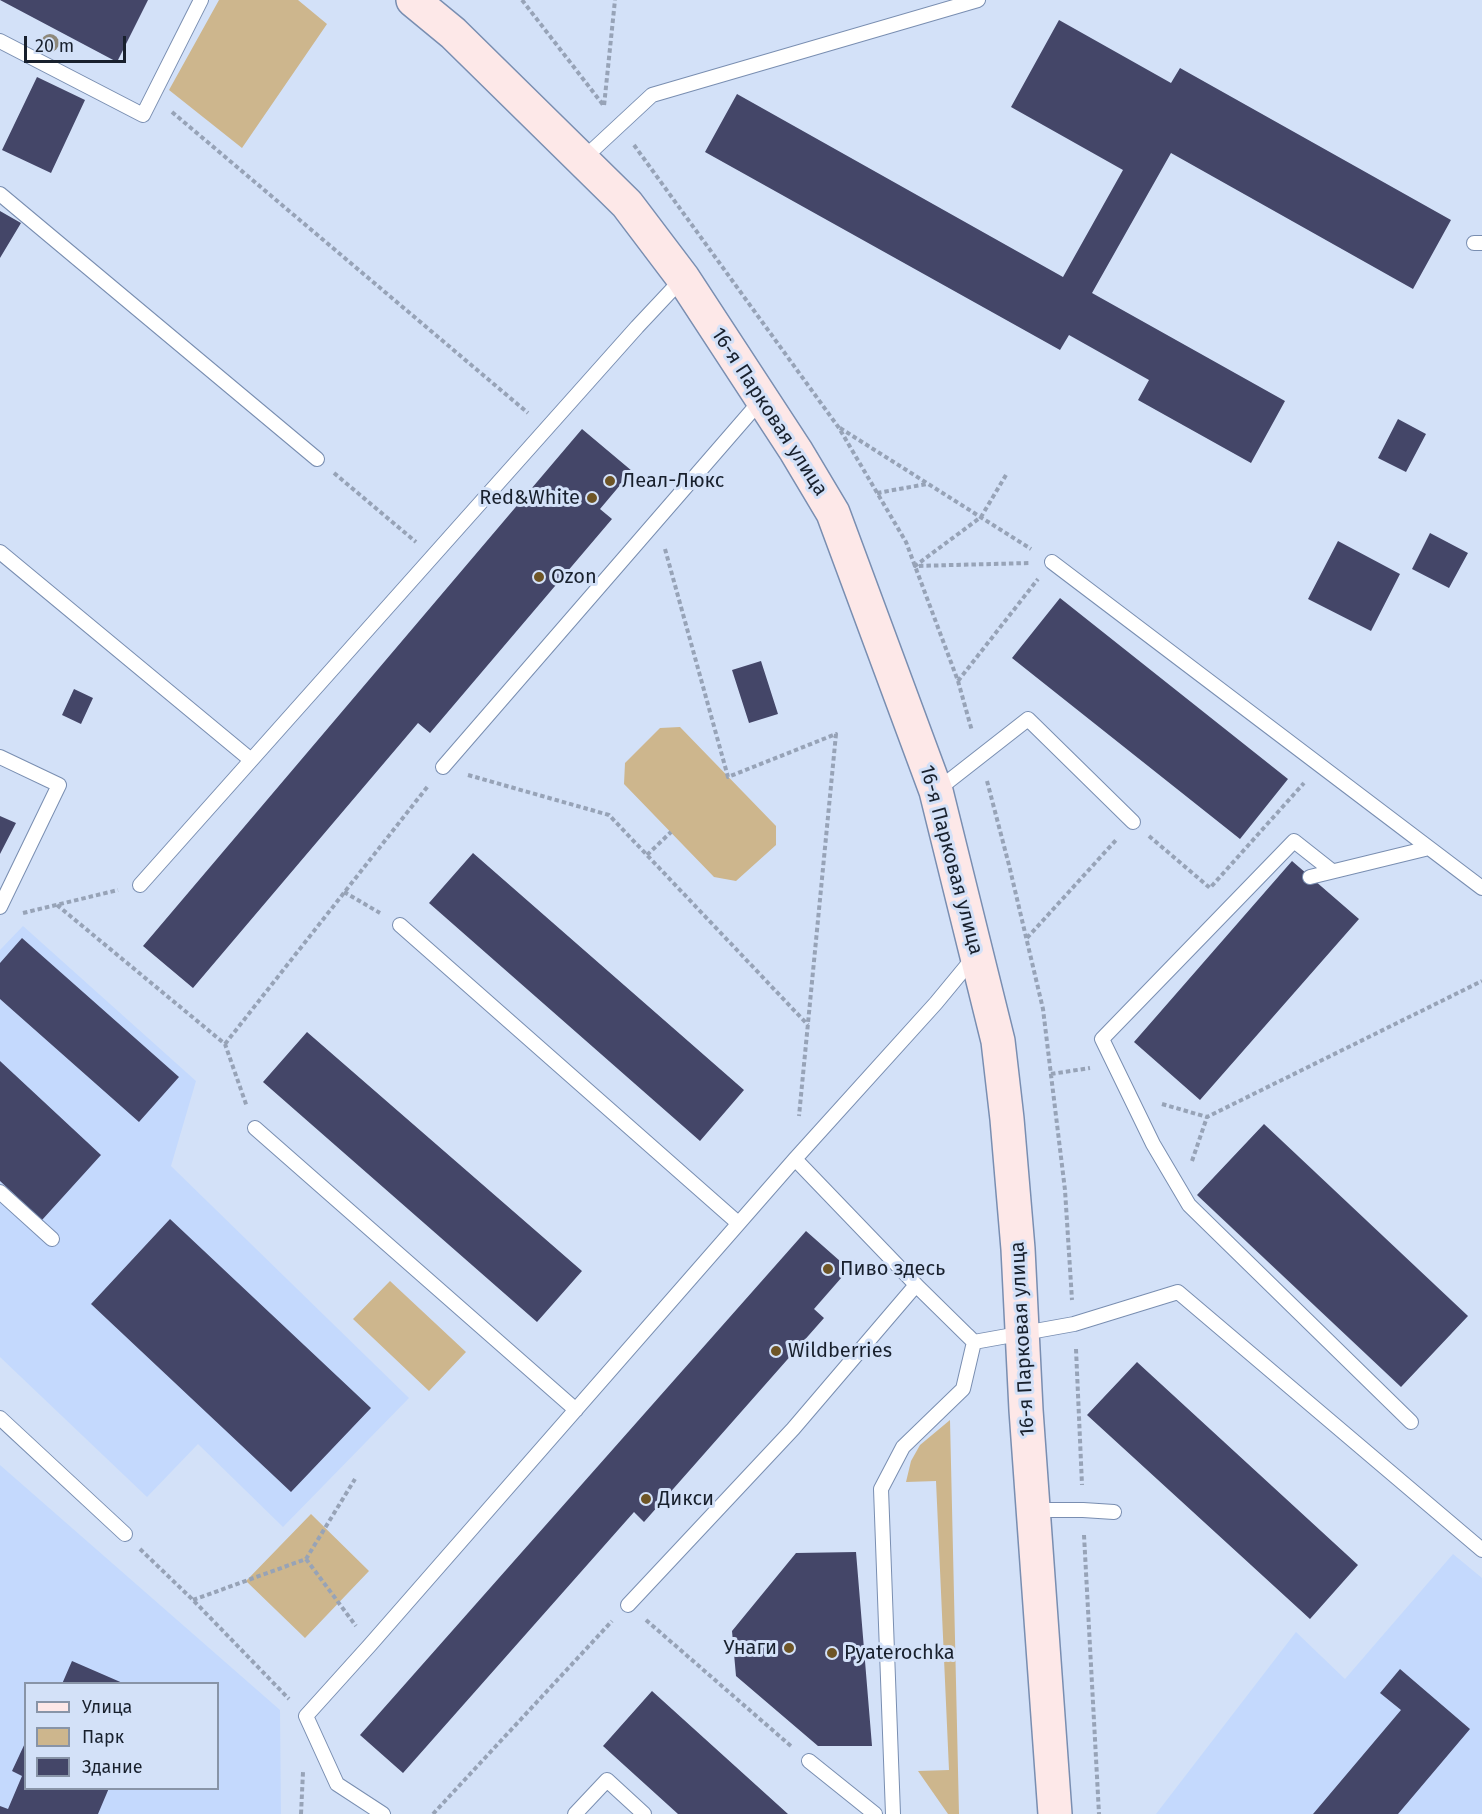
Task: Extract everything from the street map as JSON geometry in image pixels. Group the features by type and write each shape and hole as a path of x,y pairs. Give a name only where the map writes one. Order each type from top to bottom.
{"main road":[{"name":"16-я Парковая улица","path":"413,0 453,33 627,204 683,278 833,513 936,791 998,1041 1018,1249 1021,1332 1055,1814"}],"lane":[{"path":"0,41 143,115 201,0"},
{"path":"582,160 652,95 978,0"},
{"path":"0,194 317,459"},
{"path":"140,885 683,278"},
{"path":"443,767 762,399"},
{"path":"0,552 251,760"},
{"path":"1052,562 1482,888"},
{"path":"936,791 1028,718 1133,822"},
{"path":"0,757 59,785 0,907"},
{"path":"1332,871 1294,841 1102,1039 1153,1144 1189,1205 1411,1422"},
{"path":"1310,877 1429,848"},
{"path":"400,925 738,1223"},
{"path":"383,1814 337,1784 306,1716 738,1223 936,1003 976,954"},
{"path":"255,1128 576,1410"},
{"path":"795,1159 916,1285 974,1341"},
{"path":"0,1192 52,1239"},
{"path":"628,1605 793,1429 916,1285"},
{"path":"974,1341 1074,1324 1178,1292 1482,1550"},
{"path":"893,1814 881,1489 903,1447 963,1389 974,1341"},
{"path":"0,1418 125,1534"},
{"path":"1034,1510 1114,1512"},
{"path":"809,1761 875,1814"},
{"path":"575,1814 607,1780 645,1814"}],"path":[{"path":"522,0 660,178 839,428 1052,562"},
{"path":"604,106 615,0"},
{"path":"153,96 547,428"},
{"path":"317,459 433,556"},
{"path":"1006,475 981,517 915,566 1052,562"},
{"path":"877,493 928,484"},
{"path":"657,520 728,777 836,734 795,1159"},
{"path":"958,681 1052,562"},
{"path":"1026,938 1133,822 1210,888 1320,765"},
{"path":"225,1044 443,767 609,815 808,1025"},
{"path":"647,855 670,832"},
{"path":"22,913 140,885"},
{"path":"344,892 400,925"},
{"path":"57,905 225,1044 255,1128"},
{"path":"1130,1095 1207,1117 1482,981"},
{"path":"1051,1074 1114,1064"},
{"path":"1181,1191 1207,1117"},
{"path":"193,1599 306,1559 355,1479"},
{"path":"125,1534 193,1599 306,1716"},
{"path":"306,1559 370,1645"},
{"path":"433,1814 628,1605 809,1761"}],"shaded area":[{"path":"23,926 196,1081 171,1166 409,1398 283,1527 198,1444 147,1497 0,1357 0,950"},
{"path":"0,1465 280,1710 281,1814 0,1814"},
{"path":"1453,1554 1482,1578 1482,1814 1156,1814 1296,1632 1345,1679"}],"green space":[{"path":"219,0 298,0 327,24 242,148 169,90"},
{"path":"680,727 776,826 776,845 736,881 714,877 624,784 625,763 660,728"},
{"path":"390,1281 466,1352 429,1391 353,1319"},
{"path":"950,1420 959,1814 948,1814 918,1771 949,1770 936,1481 906,1482 911,1461 920,1445"},
{"path":"311,1514 369,1571 305,1638 246,1581"}],"building":[{"path":"0,0 148,0 117,62"},
{"path":"1059,20 1171,83 1180,68 1451,220 1413,289 1171,153 1092,293 1285,401 1251,463 1138,400 1149,380 1069,335 1060,350 705,152 737,94 1063,277 1123,170 1011,107"},
{"path":"37,77 85,100 51,173 2,150"},
{"path":"0,211 21,223 0,258"},
{"path":"1398,419 1426,434 1406,472 1378,458"},
{"path":"582,429 632,471 600,509 612,519 430,733 418,723 193,988 143,946"},
{"path":"1430,533 1468,553 1449,588 1412,569"},
{"path":"1338,541 1400,574 1371,631 1308,599"},
{"path":"1060,598 1288,779 1240,839 1012,658"},
{"path":"761,661 778,714 749,723 732,670"},
{"path":"74,689 93,698 81,724 62,715"},
{"path":"0,816 16,823 0,854"},
{"path":"473,853 744,1090 700,1141 429,903"},
{"path":"1292,861 1359,919 1200,1100 1134,1042"},
{"path":"22,938 179,1077 139,1122 0,999 0,963"},
{"path":"307,1032 582,1271 537,1322 263,1082"},
{"path":"0,1061 101,1155 42,1220 0,1181"},
{"path":"1264,1124 1468,1316 1401,1387 1197,1195"},
{"path":"170,1219 371,1408 291,1492 91,1304"},
{"path":"806,1231 849,1269 814,1309 824,1318 644,1522 634,1512 403,1773 360,1735"},
{"path":"1137,1362 1358,1565 1310,1619 1087,1415"},
{"path":"856,1552 872,1746 818,1746 736,1676 732,1631 796,1553"},
{"path":"72,1661 120,1682 63,1682"},
{"path":"1400,1669 1470,1729 1398,1814 1313,1814 1401,1710 1380,1693"},
{"path":"652,1691 788,1814 678,1814 603,1746"},
{"path":"24,1745 24,1790 108,1790 98,1814 0,1814 0,1806 8,1809 22,1776 12,1771"}],"place":[{"name":"Леал-Люкс","path":"610,481"},
{"name":"Red&White","path":"592,498"},
{"name":"Ozon","path":"539,577"},
{"name":"Пиво здесь","path":"828,1269"},
{"name":"Wildberries","path":"776,1351"},
{"name":"Дикси","path":"646,1499"},
{"name":"Унаги","path":"789,1648"},
{"name":"Pyaterochka","path":"832,1653"}]}
